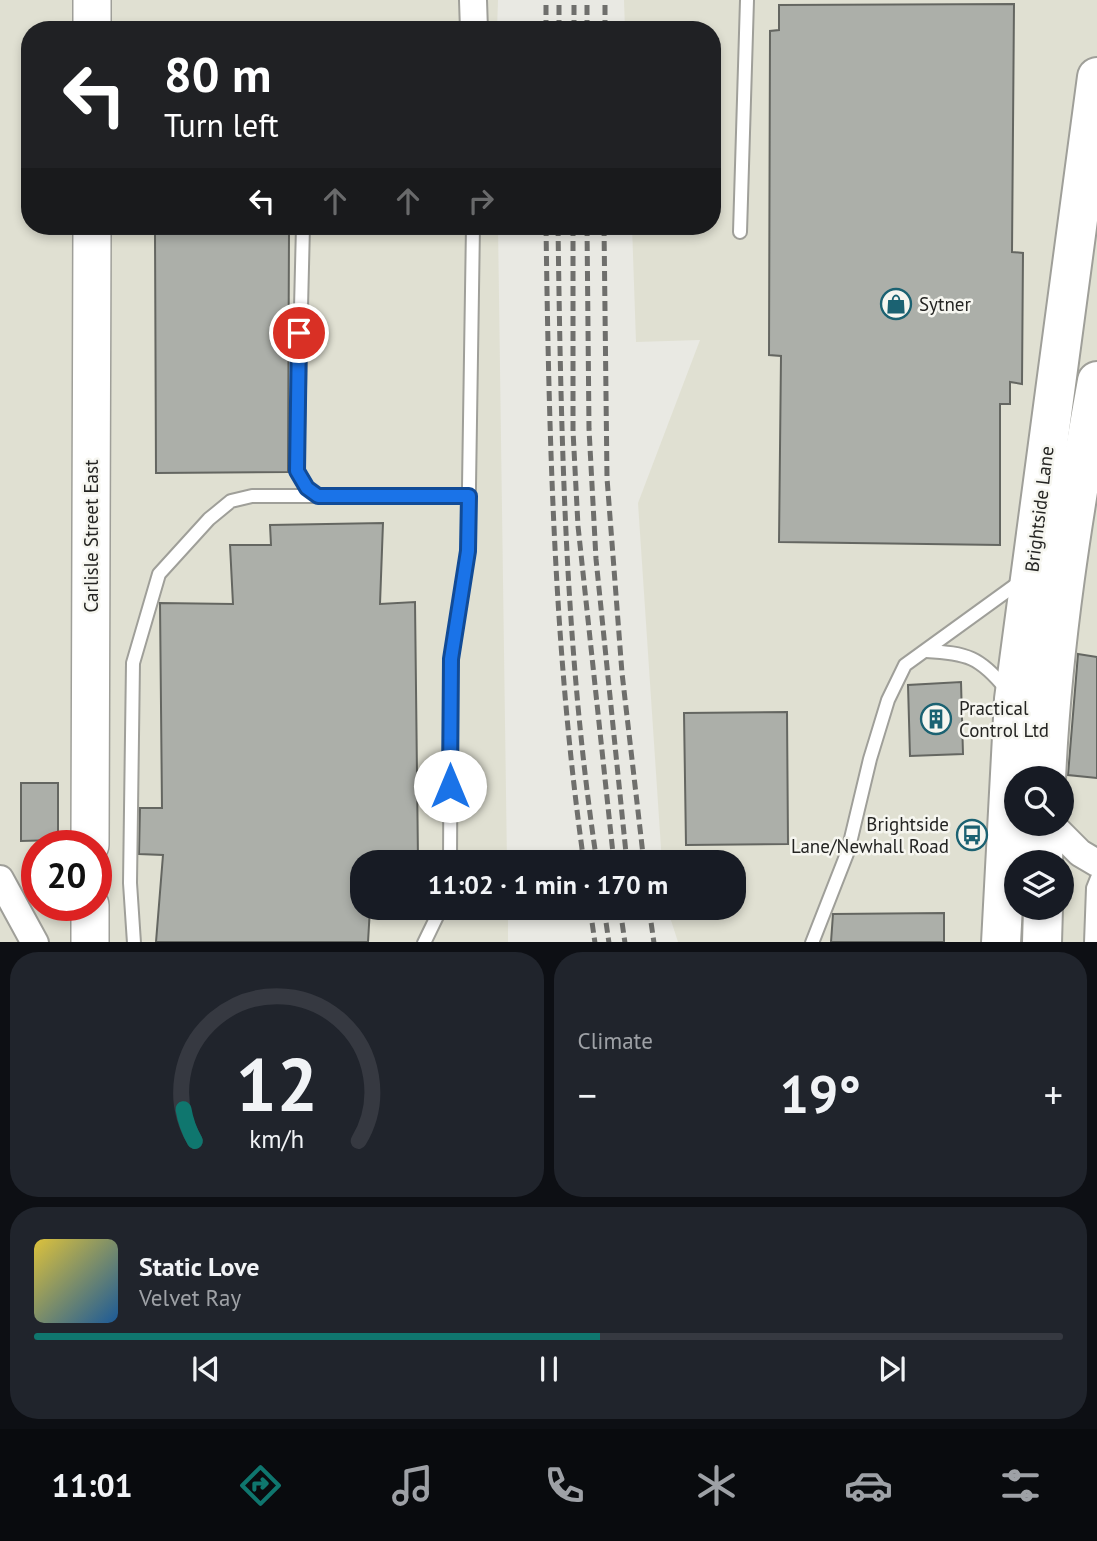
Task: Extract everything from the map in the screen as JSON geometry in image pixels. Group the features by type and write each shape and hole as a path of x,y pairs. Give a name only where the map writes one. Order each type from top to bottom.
{"main road":[{"path":"92,0 92,21"},
{"name":"Brightside Lane","path":"1001,942 1014,699 1097,77"},
{"name":"Carlisle Street East","path":"90,830 92,235"},
{"name":"Brightside Lane","path":"1046,766 1049,708 1064,579 1097,381"},
{"path":"1042,942 1043,920"},
{"path":"90,921 90,942"}],"street":[{"path":"473,0 474,21"},
{"path":"1063,836 1080,853 1097,863"},
{"path":"0,879 34,942"}],"lane":[{"path":"740,232 747,0"},
{"path":"303,235 297,471 307,488 318,496"},
{"path":"450,850 451,659 468,551 473,235"},
{"path":"134,942 130,883 134,663 159,574 209,519 231,501 252,496 469,496"},
{"path":"812,942 848,851 870,759 888,700 905,665 1031,573"},
{"path":"926,651 955,652 975,658 993,672 1014,699"},
{"path":"1091,942 1093,888 1097,878"},
{"path":"425,942 436,920"}],"shaded area":[{"path":"0,0 498,0 497,21 21,21 21,235 498,235 507,850 350,850 350,920 508,920 508,942 0,942"},
{"path":"624,0 1097,0 1097,942 678,942 671,920 746,920 746,850 661,850 638,503 700,340 636,342 632,235 721,235 721,21 625,21"}],"building":[{"name":"Sytner","path":"1014,4 1012,252 1023,253 1022,384 1010,382 1010,404 1000,404 1000,545 779,542 781,356 769,355 770,31 779,30 779,5"},
{"path":"155,235 289,235 288,472 156,473"},
{"path":"383,523 380,604 415,602 418,850 350,850 350,920 369,920 368,942 156,942 163,855 139,854 140,808 162,808 160,603 233,604 230,545 271,545 270,525"},
{"path":"1078,654 1097,657 1097,778 1074,776 1074,766 1069,766"},
{"name":"Practical Control Ltd","path":"961,682 963,754 910,756 908,685"},
{"path":"787,712 788,844 686,845 684,713"},
{"path":"21,783 58,783 58,830 21,830"},
{"path":"944,913 944,942 831,942 833,914"}],"railway":[{"path":"546,0 546,21"},
{"path":"559,0 559,21"},
{"path":"574,0 574,21"},
{"path":"587,0 587,21"},
{"path":"605,0 605,21"},
{"path":"546,235 555,545 566,704 582,850"},
{"path":"558,235 563,465 571,625 595,850"},
{"path":"573,235 573,431 578,526 613,850"},
{"path":"587,235 589,429 596,559 626,850"},
{"path":"604,235 607,478 622,673 642,850"},
{"path":"592,920 595,942"},
{"path":"606,920 609,942"},
{"path":"622,920 625,942"},
{"path":"651,920 654,942"}],"place":[{"name":"Sytner","path":"896,304"},
{"name":"Practical Control Ltd","path":"936,719"},
{"name":"Brightside Lane/Newhall Road","path":"972,835"}],"route":[{"path":"299,333 297,471 307,488 318,496 469,496 468,551 451,659 450,786"}]}
